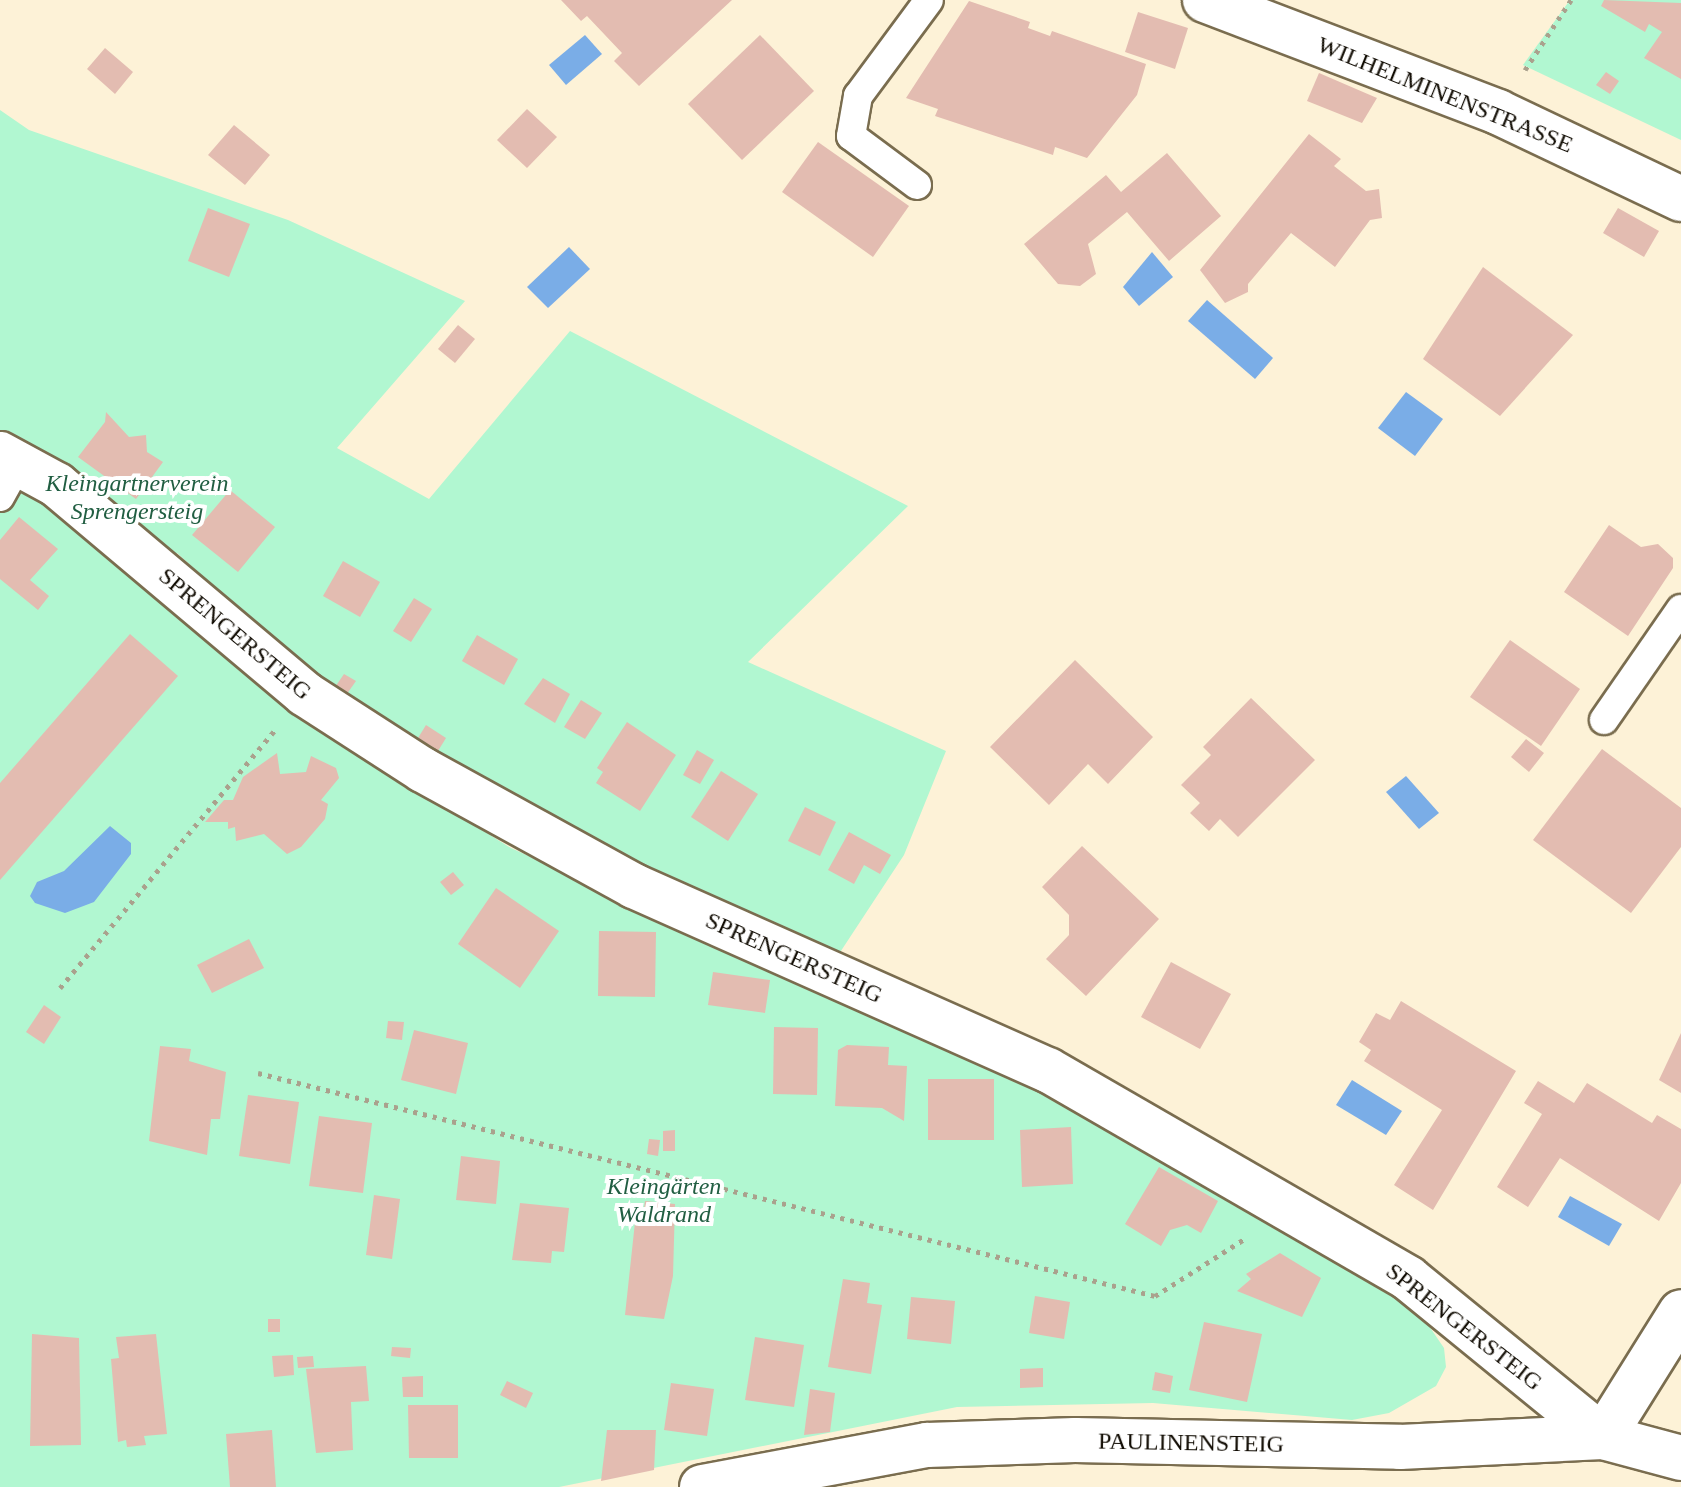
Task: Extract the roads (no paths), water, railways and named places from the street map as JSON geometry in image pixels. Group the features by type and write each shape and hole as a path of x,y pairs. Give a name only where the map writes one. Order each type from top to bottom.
{"street":[{"name":"WILHELMINENSTRASSE","path":"1205,0 1498,112 1681,199"},
{"name":"SPRENGERSTEIG","path":"6,471 57,485 305,694 535,835 690,911 1048,1070 1408,1278 1603,1437"},
{"path":"1603,1437 1681,1312"},
{"name":"PAULINENSTEIG","path":"702,1487 927,1445 1075,1440 1400,1447 1603,1437 1681,1458"}],"lane":[{"path":"917,185 851,136 858,96 929,0"},
{"path":"1604,720 1681,609"}],"water":[{"path":"585,35 602,54 566,85 549,65"},
{"path":"569,247 590,269 548,308 527,287"},
{"path":"1152,252 1173,277 1139,306 1123,287"},
{"path":"1207,300 1273,358 1255,379 1188,321"},
{"path":"1406,392 1443,419 1415,456 1378,428"},
{"path":"1406,776 1439,813 1419,829 1386,792"},
{"path":"110,826 131,843 131,854 94,902 65,913 35,903 30,896 37,882 64,871"},
{"path":"1352,1080 1402,1111 1386,1135 1336,1105"},
{"path":"1570,1196 1622,1224 1609,1246 1558,1217"}],"park label":[{"name":"Kleingartnerverein Sprengersteig","path":"137,498"},
{"name":"Kleingärten Waldrand","path":"664,1201"}]}
